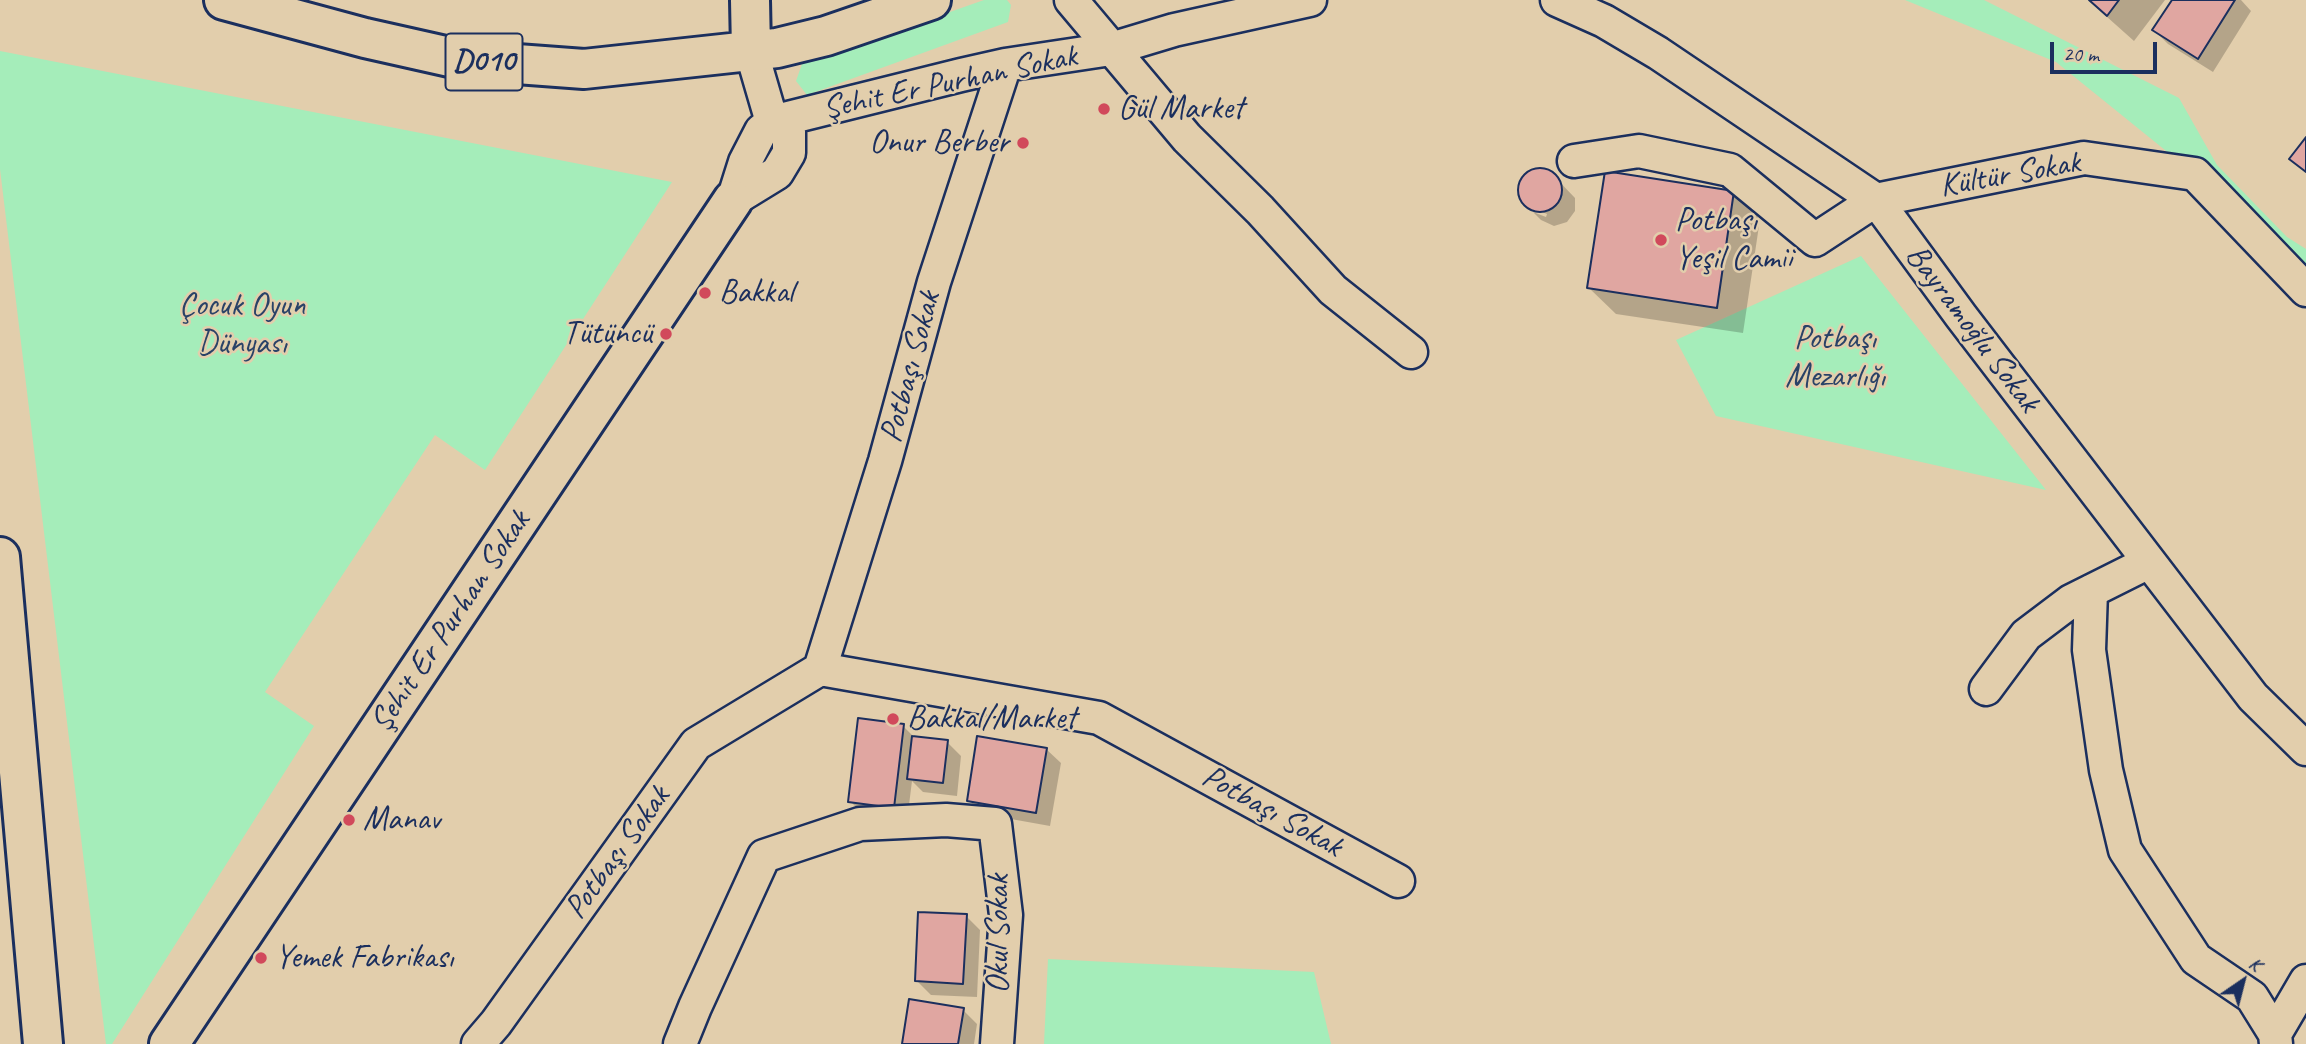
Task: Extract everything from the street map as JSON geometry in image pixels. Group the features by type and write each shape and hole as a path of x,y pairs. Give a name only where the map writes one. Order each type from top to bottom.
{"main road":[{"name":"D010","path":"224,0 365,38 463,60 584,69 777,48 826,36 931,0"},
{"path":"750,0 751,50"},
{"name":"Şehit Er Purhan Sokak","path":"169,1044 733,201"},
{"path":"0,557 43,1044"}],"street":[{"path":"1071,0 1187,138 1333,290 1411,352"},
{"path":"1111,49 1174,30 1310,0"},
{"name":"Bayramoğlu Sokak","path":"1557,0 1604,21 1658,53 1875,200 2253,697 2306,749"},
{"name":"Şehit Er Purhan Sokak","path":"733,201 778,173 789,153 780,120 1005,65 1111,49"},
{"path":"751,50 780,120"},
{"name":"Potbaşı Sokak","path":"820,669 885,461 934,282 1005,65"},
{"path":"1574,162 1639,151 1730,170 1815,240 1875,200"},
{"name":"Kültür Sokak","path":"1875,200 2084,158 2195,174 2306,290"},
{"path":"1986,689 2026,635 2071,601 2149,562"},
{"path":"2091,591 2089,650 2106,769 2125,850 2196,959 2252,997 2276,1039"},
{"name":"Potbaşı Sokak","path":"478,1044 496,1023 696,744 820,669 1099,718 1398,881"},
{"name":"Okul Sokak","path":"681,1044 695,1007 764,856 860,824 946,820 995,824 1006,915 997,1044"},
{"path":"2276,1039 2306,981"}],"green space":[{"path":"984,0 1007,0 1011,5 1008,22 807,95 796,81 802,64"},
{"path":"1905,0 1984,0 2179,98 2217,165 2287,237 2306,249 2306,264 2056,62"},
{"name":"Çocuk Oyun Dünyası","path":"0,51 672,182 485,470 435,435 265,692 314,726 112,1044 106,1044 0,169"},
{"name":"Potbaşı Mezarlığı","path":"1861,256 2046,490 1716,416 1676,340"},
{"path":"1048,959 1314,972 1331,1044 1044,1044"}],"building":[{"path":"2089,0 2119,0 2107,16"},
{"path":"2172,0 2235,0 2198,59 2152,30"},
{"path":"2306,137 2306,172 2289,159"},
{"path":"1540,168 1556,174 1562,190 1556,206 1540,212 1524,206 1518,190 1524,174"},
{"name":"Potbaşı Yeşil Camii","path":"1605,171 1734,191 1717,308 1587,288"},
{"path":"858,718 904,724 894,808 848,802"},
{"path":"912,736 948,740 943,783 907,779"},
{"path":"977,736 1047,748 1036,813 967,801"},
{"path":"918,912 967,914 963,984 915,981"},
{"path":"909,999 964,1008 958,1044 902,1044"}],"place":[{"name":"Gül Market","path":"1104,109"},
{"name":"Onur Berber","path":"1023,143"},
{"name":"Potbaşı Yeşil Camii","path":"1661,240"},
{"name":"Bakkal","path":"705,293"},
{"name":"Tütüncü","path":"666,334"},
{"name":"Bakkal/Market","path":"893,719"},
{"name":"Manav","path":"349,820"},
{"name":"Yemek Fabrikası","path":"261,958"}]}
